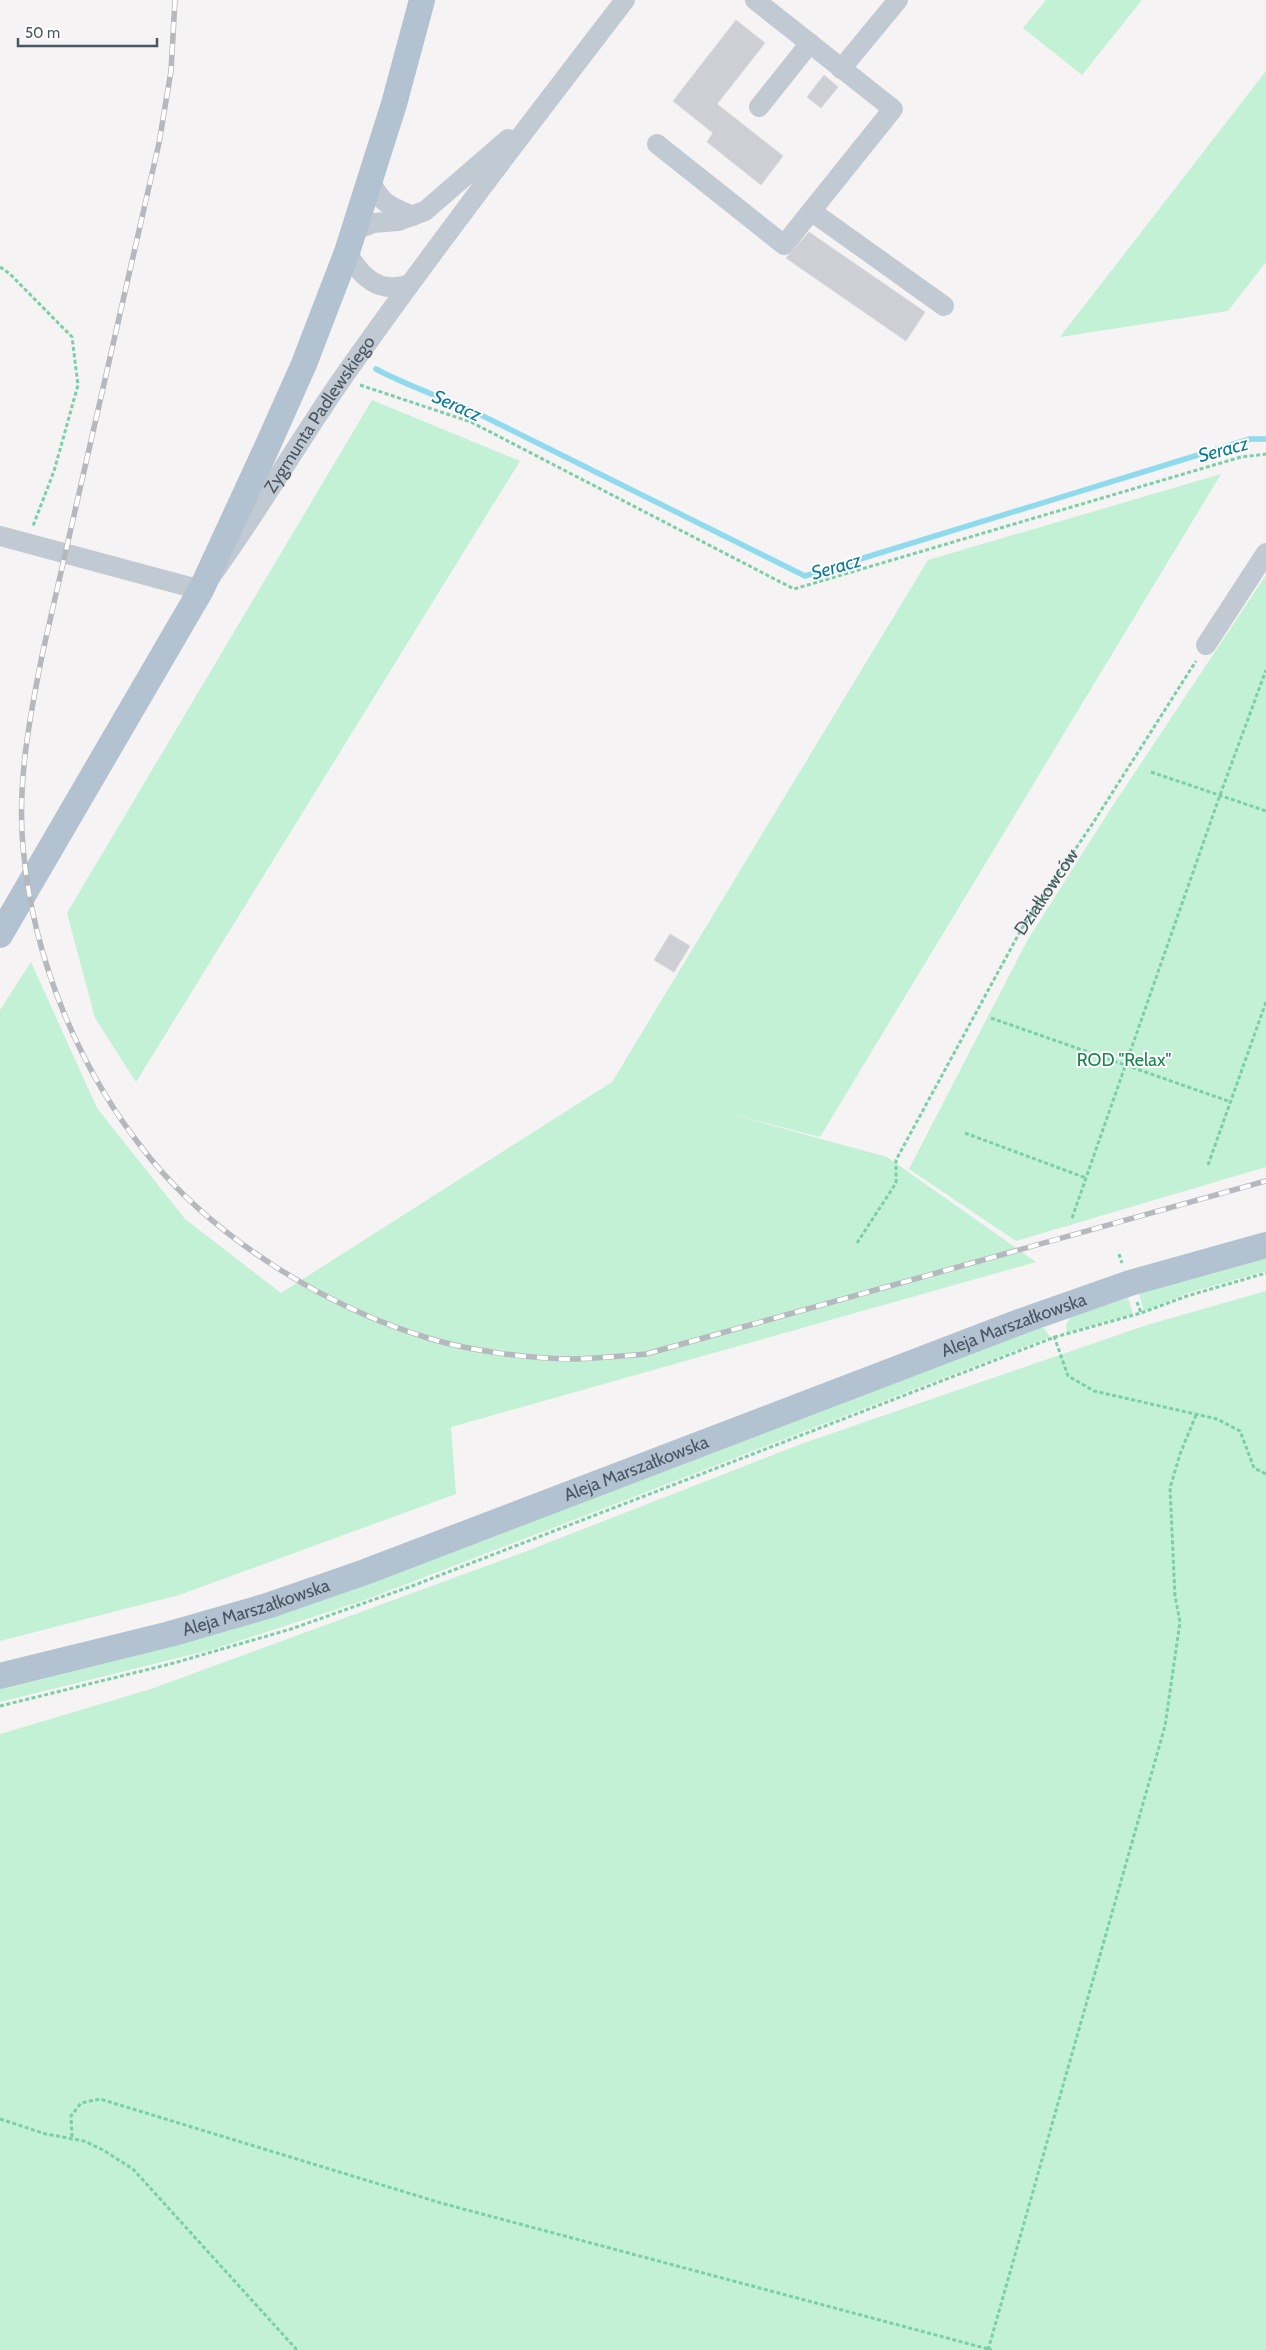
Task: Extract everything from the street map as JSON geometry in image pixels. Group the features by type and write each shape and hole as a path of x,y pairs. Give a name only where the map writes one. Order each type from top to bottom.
{"main road":[{"path":"0,935 201,590 304,364 350,241 394,104 422,0"},
{"name":"Aleja Marszałkowska","path":"0,1676 170,1634 267,1606 356,1575 1045,1313 1130,1283 1266,1245"}],"street":[{"name":"Zygmunta Padlewskiego","path":"201,590 234,547 342,378 410,284 625,0"},
{"path":"657,144 784,246 893,109 755,0"},
{"path":"842,68 898,0"},
{"path":"759,107 810,44"},
{"name":"Zygmunta Padlewskiego","path":"350,241 373,223 398,221 413,216 436,203 541,110"},
{"path":"370,178 378,196 390,206 413,216"},
{"path":"812,211 944,306"},
{"path":"350,241 357,271 379,286 399,288 410,284"},
{"path":"0,536 201,590"},
{"path":"1206,645 1266,554"}],"path":[{"path":"0,267 10,274 72,336 78,385 54,471 26,543"},
{"path":"342,378 471,422 794,589 1241,458 1266,454"},
{"name":"Działkowców","path":"858,1243 896,1183 896,1160 1022,928 1098,815 1206,645"},
{"path":"1072,1218 1220,795 1266,670"},
{"path":"1151,772 1266,811"},
{"path":"1208,1165 1266,1002"},
{"path":"991,1018 1230,1102"},
{"path":"965,1134 1086,1178"},
{"path":"0,1706 174,1663 300,1626 412,1586 1055,1337 1141,1313 1187,1296 1266,1273"},
{"path":"1045,1313 1068,1376 1094,1391 1217,1419 1240,1431 1254,1468 1266,1474"},
{"path":"72,2137 71,2116 76,2109 81,2103 100,2099 441,2203 990,2350 1165,1726 1180,1622 1174,1586 1170,1488 1180,1454 1196,1414"},
{"path":"0,2119 46,2134 72,2137 103,2150 132,2169 297,2350"}],"green space":[{"path":"1046,0 1142,0 1082,75 1023,28"},
{"path":"1266,71 1266,262 1228,311 1060,337"},
{"path":"372,400 520,461 136,1082 95,1018 67,913"},
{"path":"1221,474 820,1137 727,1113 887,1157 1036,1262 451,1427 456,1494 179,1595 0,1641 0,1010 31,962 97,1108 185,1219 281,1293 612,1082 928,560"},
{"name":"ROD \"Relax\"","path":"1266,575 1266,1167 1016,1241 909,1169 1027,941 1106,816"},
{"path":"1266,1255 1266,1271 1191,1292 1144,1311 1139,1294"},
{"path":"1266,1291 1266,2350 0,2350 0,1734 151,1689 527,1551 801,1444 1147,1325"},
{"path":"1128,1298 1133,1314 1067,1332 1066,1325 1072,1314"},
{"path":"1038,1327 1044,1328 1050,1337 365,1600 214,1649 0,1702 0,1688"}],"building":[{"path":"736,20 765,43 717,104 783,156 761,185 707,142 713,133 673,101"},
{"path":"824,75 838,87 821,108 807,97"},
{"path":"809,232 925,312 906,341 786,258"},
{"path":"670,934 690,946 674,972 654,960"}],"waterway":[{"name":"Seracz","path":"376,369 483,416 805,576 1250,439 1266,439"}],"railway":[{"path":"175,0 171,71 159,143 43,651 34,699 23,773 22,823 28,889 37,931 49,972 64,1012 81,1051 102,1089 150,1158 177,1188 241,1243 277,1268 352,1309 390,1325 462,1347 520,1356 575,1359 646,1354 1266,1181"}]}
